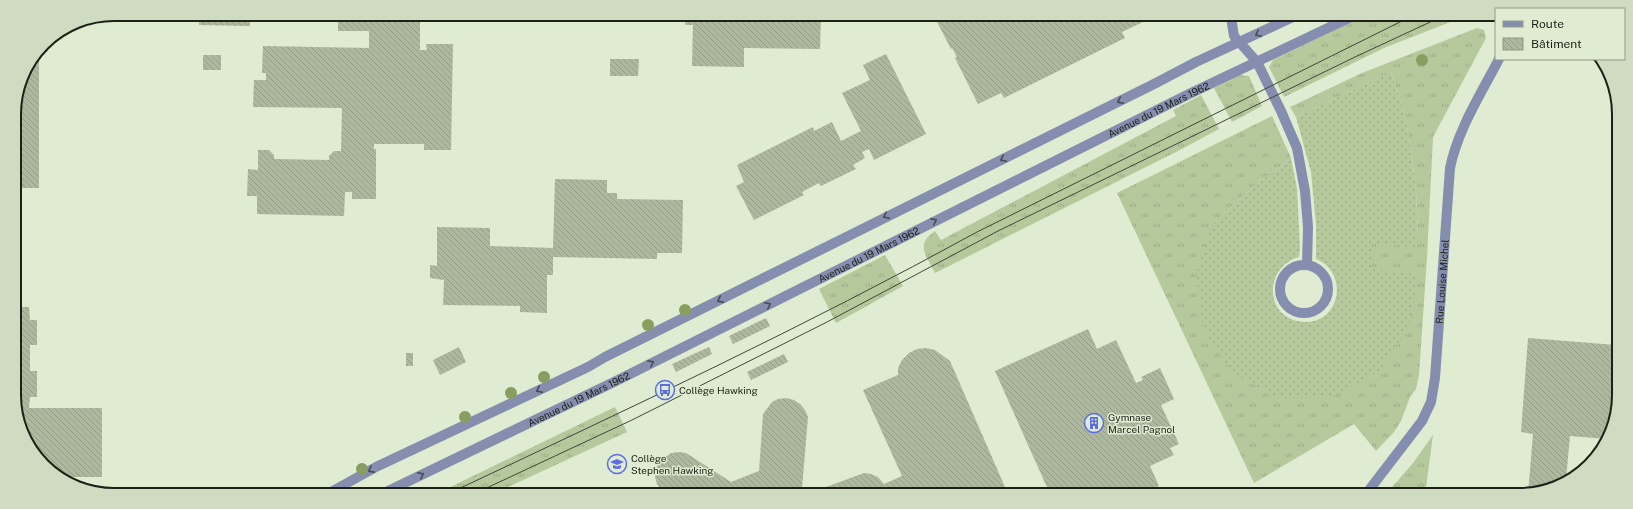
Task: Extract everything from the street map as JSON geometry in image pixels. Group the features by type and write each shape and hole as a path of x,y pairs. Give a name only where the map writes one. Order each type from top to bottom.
{"street":[{"path":"1232,21 1234,36 1257,62 1281,111 1299,155 1302,169 1308,227 1307,265"},
{"path":"338,488 376,467 588,367 605,356 798,262 890,214 1147,88 1196,62 1285,21"},
{"name":"Avenue du 19 Mars 1962","path":"394,488 616,380 1189,94 1343,21"},
{"name":"Rue Louise Michel","path":"1371,488 1422,421 1431,402 1435,378 1451,163 1459,136 1499,60"},
{"path":"1307,265 1317,269 1323,274 1328,289 1323,304 1311,312 1302,313 1288,307 1281,293 1281,285 1283,278 1288,272 1295,267 1307,265"}],"green space":[{"path":"1354,21 1453,21 1384,48 1284,97 1269,67 1273,60"},
{"path":"1477,28 1484,30 1486,38 1433,137 1419,375 1416,389 1410,397 1401,421 1394,432 1376,451 1354,424 1254,483 1117,193 1272,116 1291,158 1252,188 1212,224 1232,373 1418,274 1372,270 1372,243 1418,246 1413,163 1403,108 1391,72 1296,117 1290,107 1362,73"},
{"path":"1391,72 1403,108 1413,163 1418,247 1372,244 1372,269 1418,274 1409,327 1379,371 1332,397 1279,398 1232,373 1203,328 1196,275 1212,224 1252,188 1291,158 1297,189 1300,248 1299,257 1287,263 1279,272 1274,282 1273,293 1276,303 1282,313 1291,319 1304,322 1316,320 1326,315 1333,307 1337,286 1334,275 1327,266 1316,259 1316,224 1311,172 1296,117"},
{"path":"1240,75 1249,76 1262,106 1232,122 1214,88"},
{"path":"1201,95 1219,129 935,273 926,255 924,246 925,241 935,231 941,240 1176,116 1173,110"},
{"path":"885,255 903,286 836,323 819,289"},
{"path":"615,407 627,432 506,488 448,488"},
{"path":"1433,435 1426,488 1391,488 1413,463"}],"building":[{"path":"199,21 250,21 250,26 199,25"},
{"path":"338,21 420,21 420,50 427,50 426,44 453,44 451,150 424,150 424,144 374,144 374,149 376,149 376,199 352,199 352,192 345,192 344,216 257,214 257,196 247,196 248,169 258,170 258,150 269,150 274,155 274,159 329,160 329,156 334,151 341,151 342,108 253,107 254,80 266,80 266,73 262,73 263,46 369,48 369,31 338,31"},
{"path":"685,21 821,21 820,49 744,48 744,67 692,66 693,25 685,25"},
{"path":"937,21 1145,21 1122,32 1125,38 1004,98 1001,93 978,104 955,58 957,57 952,48 951,49"},
{"path":"886,54 926,134 874,160 869,149 862,152 865,158 853,165 856,169 821,186 819,183 802,192 804,195 754,220 736,186 744,182 737,165 813,127 814,131 832,122 841,141 861,131 842,93 870,80 863,65"},
{"path":"203,55 221,55 221,70 203,70"},
{"path":"610,59 639,59 638,76 610,76"},
{"path":"39,60 39,188 21,188 21,108 24,90 28,79"},
{"path":"555,179 607,180 607,193 617,193 617,199 683,200 682,253 657,253 657,259 553,257 553,275 547,275 547,313 520,312 520,306 443,305 444,280 430,278 430,265 437,266 437,227 490,228 490,246 553,248"},
{"path":"21,307 29,307 30,320 37,320 37,345 30,345 30,371 37,371 37,397 30,397 29,408 102,408 102,477 72,477 58,469 48,461 40,451 28,430 24,419 21,401"},
{"path":"766,318 770,326 733,344 729,336"},
{"name":"Gymnase Marcel Pagnol","path":"1088,329 1097,349 1116,340 1136,383 1143,380 1141,377 1160,368 1174,399 1161,405 1179,444 1170,448 1174,455 1150,466 1159,486 1154,488 1047,488 995,371"},
{"path":"1528,338 1612,345 1612,395 1609,419 1601,438 1570,436 1566,474 1549,483 1529,487 1533,434 1521,432"},
{"path":"459,347 466,362 440,375 433,360"},
{"path":"709,347 712,354 676,372 672,364"},
{"path":"926,348 935,350 950,361 1005,488 824,488 864,473 878,477 884,484 902,476 863,390 898,375 898,368 902,360 909,353 917,349"},
{"path":"406,353 413,353 413,366 406,366"},
{"path":"784,354 788,362 751,380 747,372"},
{"path":"786,398 794,400 805,410 808,417 802,488 660,488 655,477 656,469 659,462 671,453 686,453 731,482 759,471 763,414 772,402 778,399"}],"tram line":[{"path":"460,488 782,334 848,301 977,232 1402,21"},
{"path":"487,488 632,420 827,322 998,231 1355,57 1432,21"}],"place":[{"name":"Collège Hawking","path":"665,390"},
{"name":"Gymnase Marcel Pagnol","path":"1094,423"},
{"name":"Collège Stephen Hawking","path":"617,464"}]}
